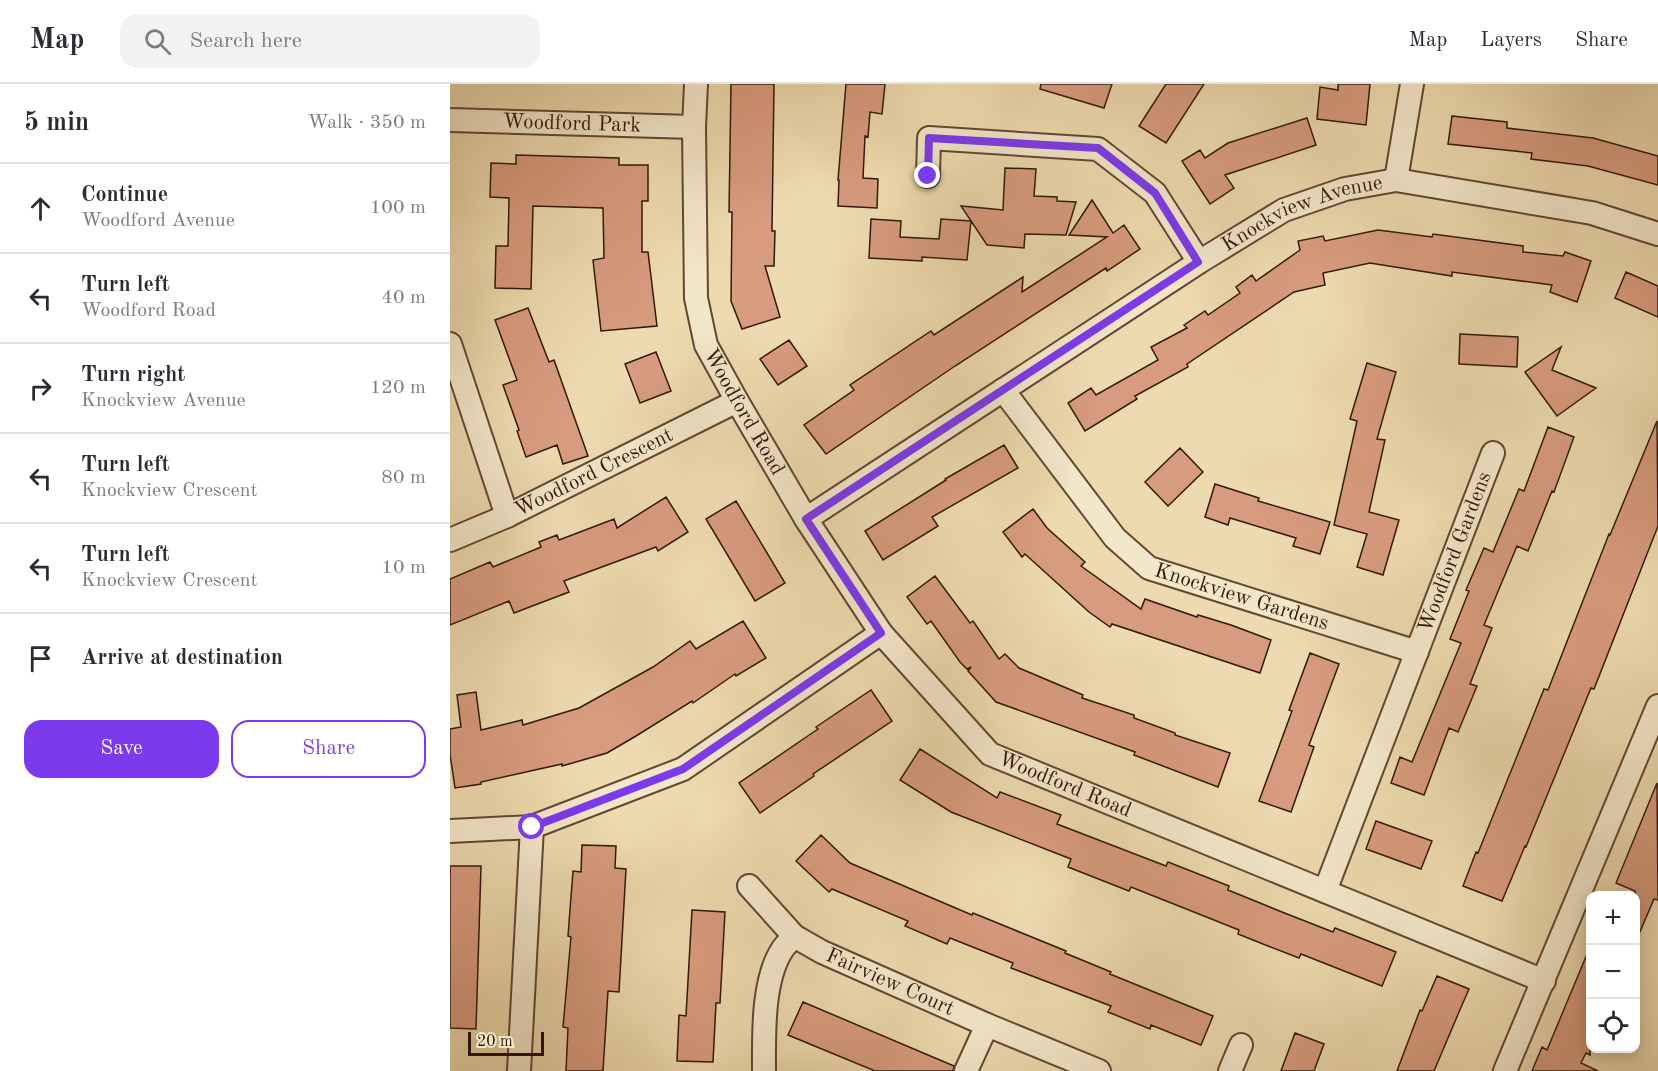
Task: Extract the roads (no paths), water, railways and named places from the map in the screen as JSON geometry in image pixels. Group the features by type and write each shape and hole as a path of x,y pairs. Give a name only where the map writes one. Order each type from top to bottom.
{"street":[{"name":"Woodford Road","path":"696,84 694,127 696,298 706,345 806,519 881,633 990,754 1544,981"},
{"path":"1396,180 1412,84"},
{"name":"Woodford Park","path":"450,120 694,127"},
{"path":"928,176 929,138 1098,148 1155,193 1198,262"},
{"name":"Knockview Avenue","path":"806,519 1198,262 1284,210 1345,189 1396,180 1592,213 1658,234"},
{"path":"450,344 507,516"},
{"name":"Knockview Gardens","path":"1004,390 1115,538 1149,568 1417,652"},
{"name":"Woodford Crescent","path":"450,540 507,516 737,402"},
{"name":"Woodford Gardens","path":"1325,891 1493,453"},
{"path":"450,831 532,827 683,769 881,633"},
{"path":"1505,1071 1658,706"},
{"path":"519,1071 532,827"},
{"name":"Fairview Court","path":"749,886 794,936 822,952 987,1025 1099,1071"},
{"path":"764,1071 765,1016 771,977 781,951 794,936"},
{"path":"966,1071 987,1025"},
{"path":"1230,1071 1241,1045"}]}
